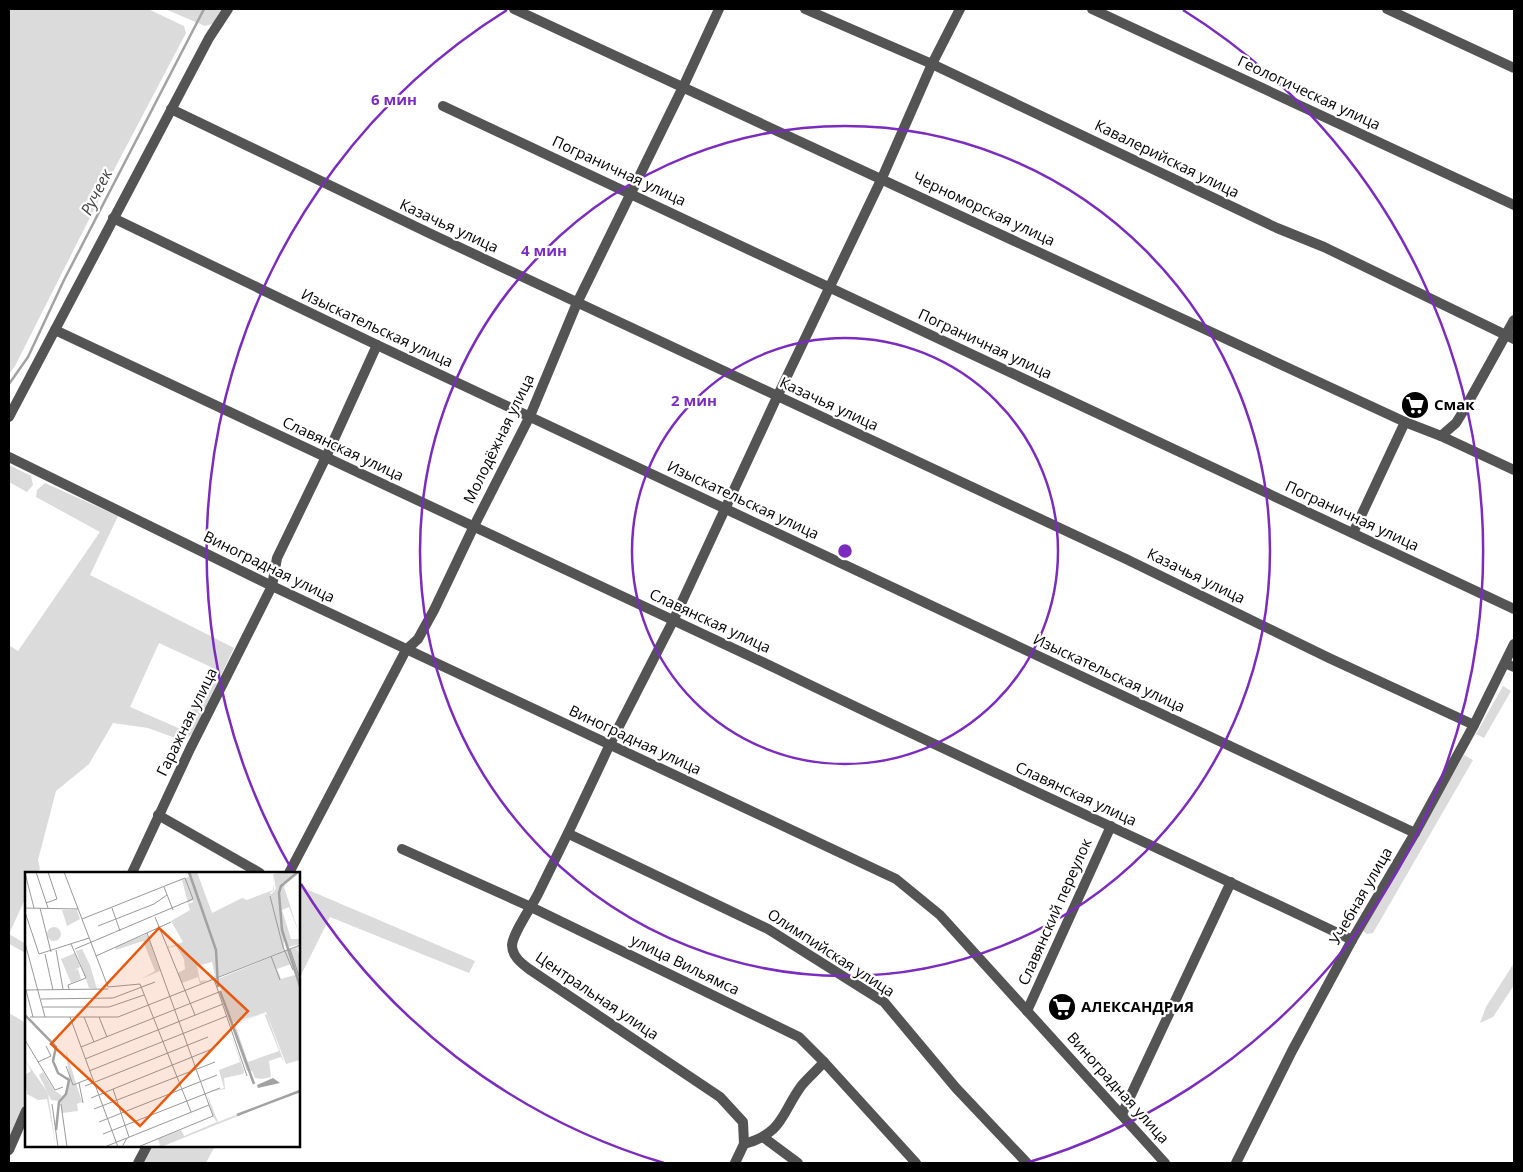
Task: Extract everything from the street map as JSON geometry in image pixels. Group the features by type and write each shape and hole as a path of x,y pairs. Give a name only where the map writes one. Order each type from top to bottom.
{"street":[{"path":"9,418 171,109 228,9"},
{"name":"Черноморская улица","path":"514,9 1405,422 1441,436 1514,470"},
{"name":"Молодёжная улица","path":"290,872 406,650 418,639 434,610 530,416 577,303 683,87 719,9"},
{"name":"Кавалерийская улица","path":"805,9 932,64 1277,228 1324,247 1510,337"},
{"name":"Центральная улица","path":"736,1163 744,1144 743,1122 720,1097 520,963 514,954 512,946 514,938 569,834 610,744 674,621 777,397 882,178 932,64 960,9"},
{"name":"Геологическая улица","path":"1092,9 1514,205"},
{"path":"1387,9 1514,68"},
{"name":"Пограничная улица","path":"443,106 1514,609"},
{"name":"Казачья улица","path":"171,109 577,303 1126,559 1329,658 1474,725"},
{"name":"Изыскательская улица","path":"113,218 377,345 1415,833"},
{"path":"1441,436 1456,423 1510,337 1514,320"},
{"name":"Славянская улица","path":"55,330 1352,940"},
{"name":"Гаражная улица","path":"132,872 190,749 272,586 277,558 377,345"},
{"path":"1353,533 1405,422"},
{"name":"Виноградная улица","path":"9,457 406,650 896,879 940,915 1165,1163"},
{"name":"Учебная улица","path":"1236,1163 1292,1051 1352,940 1510,665 1514,644"},
{"path":"158,815 258,872"},
{"name":"Славянский переулок","path":"1027,1011 1111,826"},
{"name":"Олимпийская улица","path":"569,834 768,929 884,1002 956,1088 1027,1163"},
{"name":"улица Вильямса","path":"402,848 531,907 799,1037 916,1163"},
{"path":"1122,1114 1231,882"},
{"path":"744,1144 763,1138 785,1115 803,1084 824,1062"},
{"path":"9,1150 25,1113"},
{"path":"763,1138 798,1163"},
{"path":"138,1163 147,1147"}],"shaded area":[{"path":"9,9 148,9 184,26 186,33 117,164 15,366 9,374"},
{"path":"165,9 224,9 216,23 205,26"},
{"path":"9,465 31,476 33,485 27,492 9,482"},
{"path":"45,483 118,516 90,575 234,648 193,733 184,741 148,728 113,723 89,764 56,791 38,860 40,869 38,872 25,872 25,899 9,934 9,645 18,651 100,532 36,497 37,490","holes":["159,643 211,667 183,730 130,707"]},
{"path":"1503,686 1511,691 1484,738 1476,734"},
{"path":"1464,755 1473,760 1373,933 1367,934 1363,931"},
{"path":"300,886 475,961 469,973 330,917 300,977"},
{"path":"9,934 25,943 25,952 9,944"},
{"path":"1514,963 1514,985 1493,1017 1480,1023 1486,1007"},
{"path":"9,1013 25,1022 25,1102 9,1139"},
{"path":"151,1147 214,1147 206,1163 142,1163"}],"waterway":[{"name":"Ручеек","path":"9,384 28,357 64,280 204,9"}],"place":[{"name":"Смак","path":"1415,405"},
{"name":"АЛЕКСАНДРиЯ","path":"1062,1007"}]}
